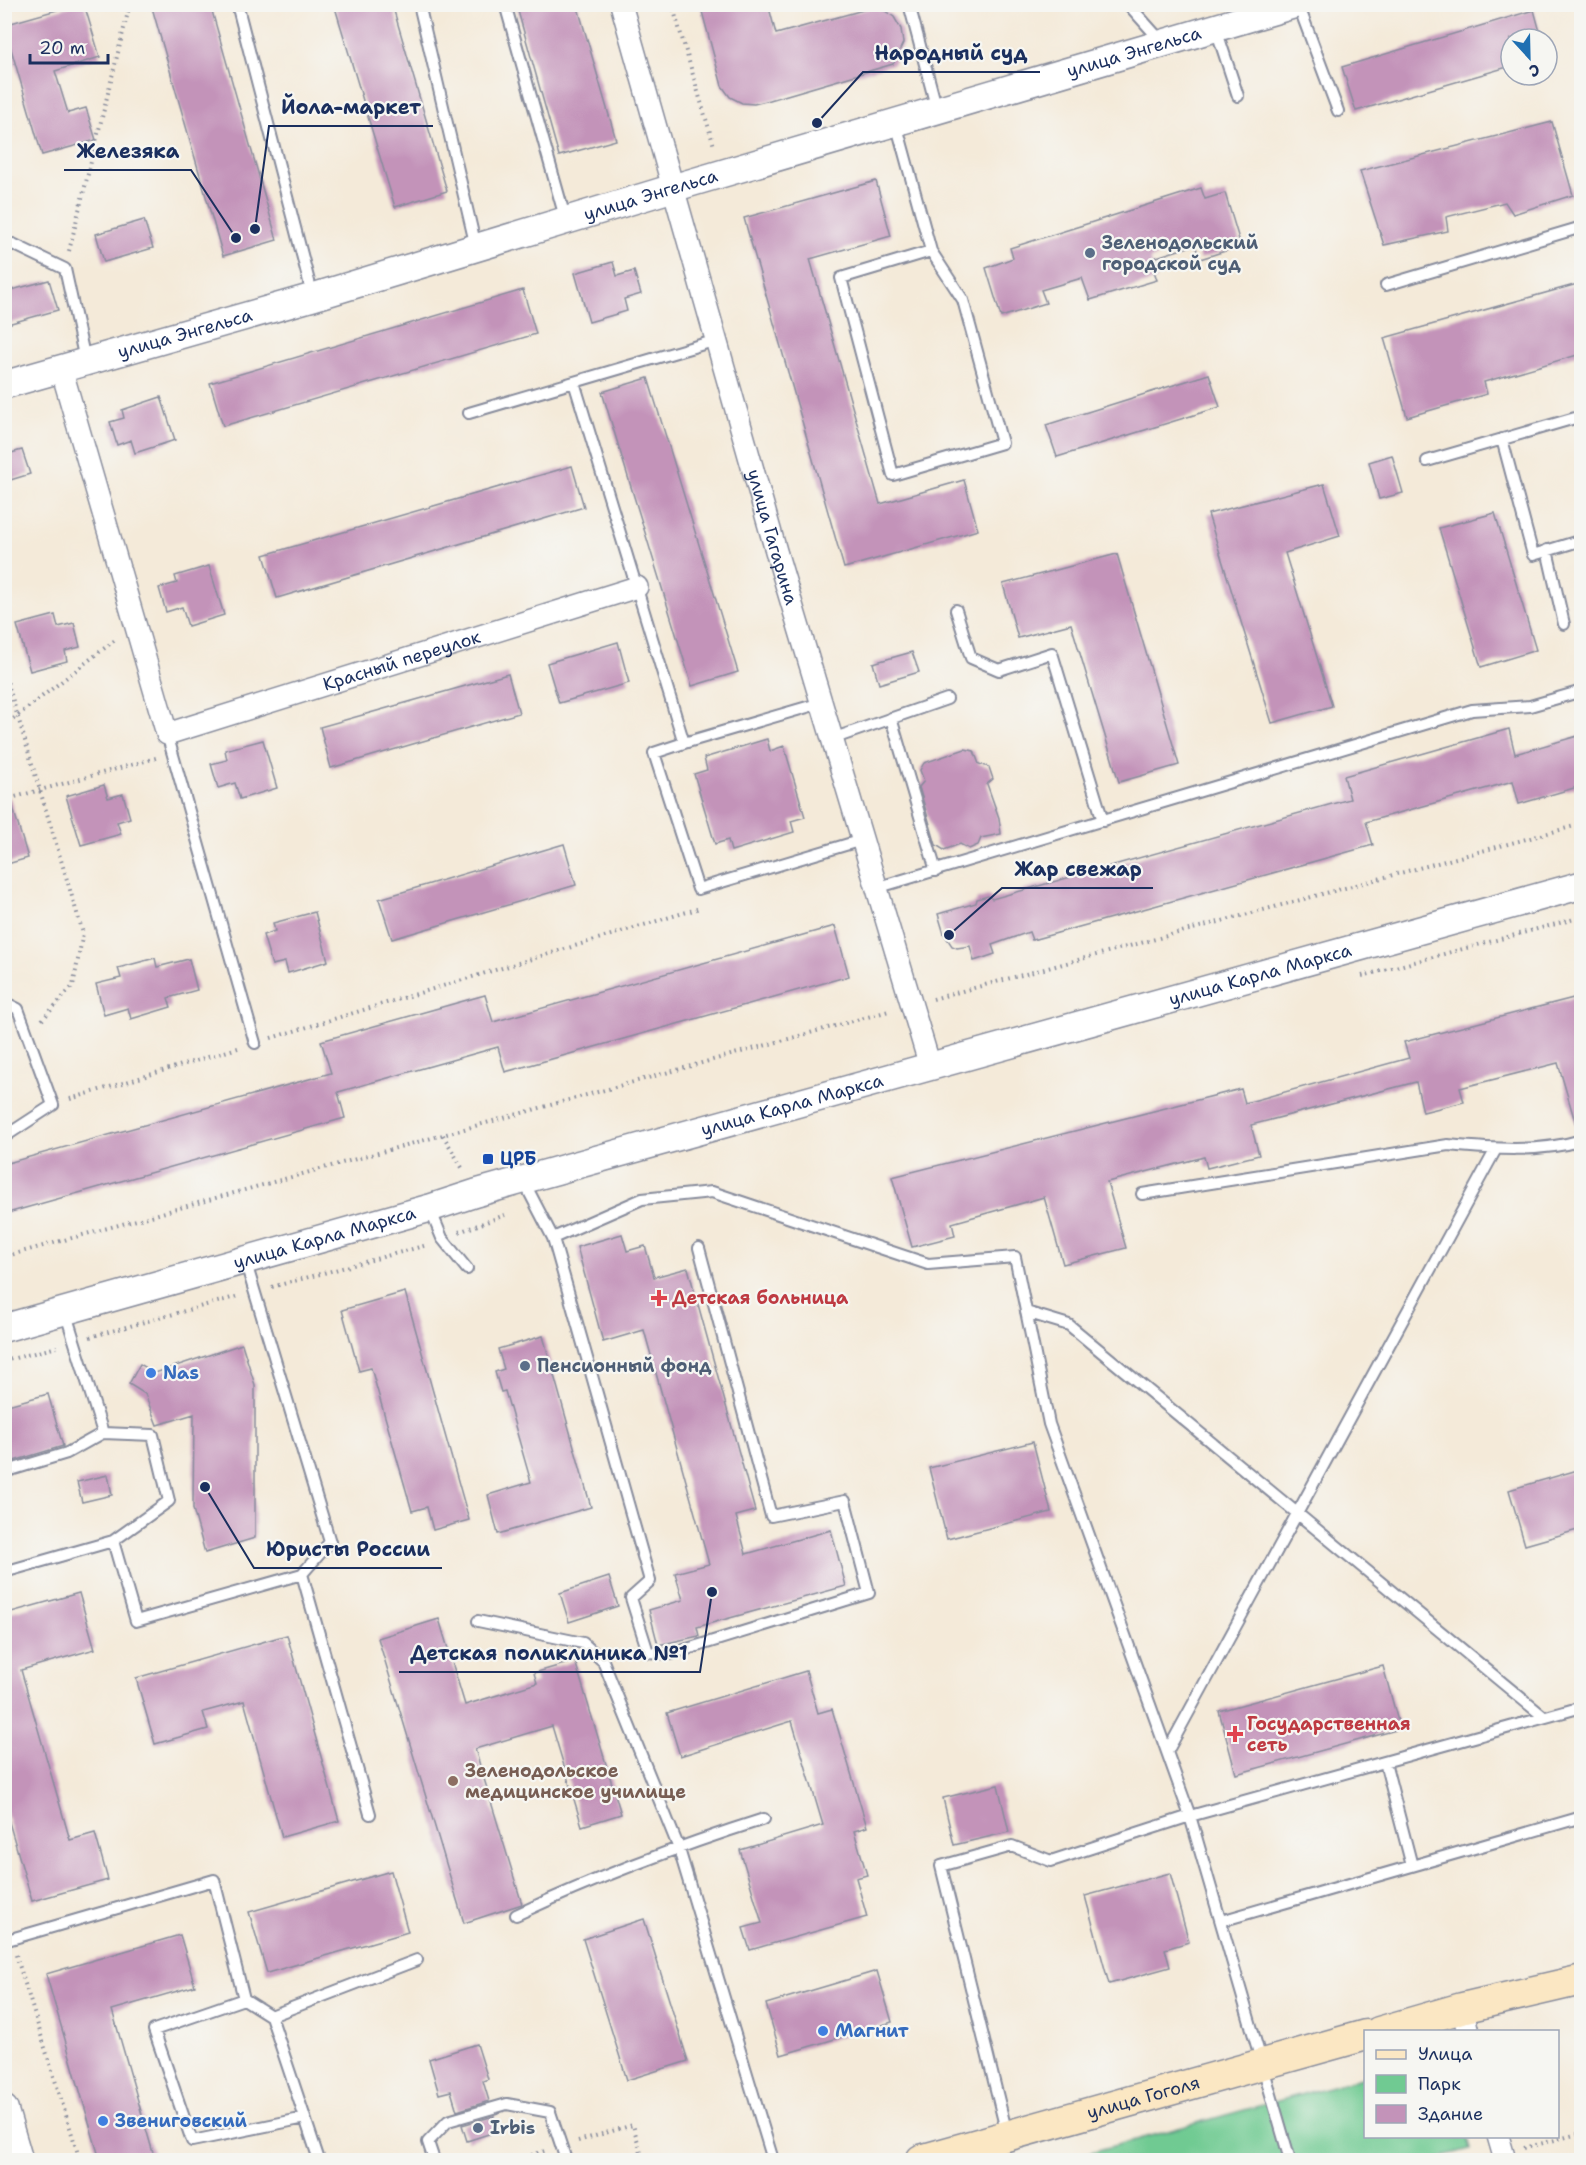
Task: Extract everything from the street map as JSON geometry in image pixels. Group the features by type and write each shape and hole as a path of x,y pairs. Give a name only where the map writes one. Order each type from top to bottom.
{"main road":[{"path":"1387,2030 1465,2020 1581,1980"},
{"name":"улица Гоголя","path":"921,2160 1364,2035"}],"street":[{"name":"улица Гагарина","path":"621,4 821,703 930,1066"},
{"name":"улица Энгельса","path":"4,385 313,297 1297,4"},
{"path":"73,364 135,624 166,735"},
{"name":"Красный переулок","path":"166,735 637,587"},
{"name":"улица Карла Маркса","path":"4,1328 476,1193 1581,885"},
{"path":"4,2109 19,2160"}],"lane":[{"path":"237,4 313,297"},
{"path":"419,4 476,248"},
{"path":"505,4 566,221"},
{"path":"909,4 937,110"},
{"path":"1128,4 1163,44"},
{"path":"1297,4 1338,111"},
{"path":"1215,28 1238,96"},
{"path":"896,122 932,251 963,300 1002,443 893,475 841,278 932,251"},
{"path":"1386,285 1581,227"},
{"path":"4,246 13,244 65,269 73,364"},
{"path":"469,413 717,340"},
{"path":"574,382 684,743"},
{"path":"1427,461 1581,416"},
{"path":"1502,439 1533,555 1581,540"},
{"path":"1547,550 1564,624"},
{"path":"956,610 971,658 999,670 1052,653 1103,821"},
{"path":"876,888 1472,710 1530,706 1581,691"},
{"path":"832,739 947,699"},
{"path":"821,703 654,753 698,889 862,840"},
{"path":"891,718 936,871"},
{"path":"166,735 255,1043"},
{"path":"4,1002 18,1009 53,1105 4,1137"},
{"path":"1142,1194 1448,1145 1496,1149 1564,1145 1581,1140"},
{"path":"1167,1752 1496,1149"},
{"path":"523,1180 554,1238 650,1581 630,1598 648,1652 671,1654 869,1593 845,1501 771,1516 699,1248"},
{"path":"554,1238 642,1199 712,1192 928,1264 1015,1257 1049,1424 1190,1816 1290,2160"},
{"path":"430,1208 442,1238 467,1269"},
{"path":"113,1541 136,1621 302,1574 330,1542 245,1260"},
{"path":"65,1311 103,1433"},
{"path":"1026,1312 1069,1325 1544,1718"},
{"path":"4,1472 67,1453 103,1433 153,1434 169,1501 113,1541 4,1572"},
{"path":"302,1574 370,1814"},
{"path":"478,1621 584,1643 603,1661 678,1846 773,2160"},
{"path":"1008,2136 941,1866 1012,1846 1051,1861 1190,1816 1581,1707"},
{"path":"1385,1762 1412,1866"},
{"path":"1221,1921 1581,1817"},
{"path":"516,1915 562,1893 678,1846 765,1819"},
{"path":"8,1940 214,1880 244,1999 270,2016 319,2160"},
{"path":"270,2016 417,1960"},
{"path":"244,1999 154,2030 192,2141 304,2118"},
{"path":"434,2160 428,2142 448,2121 507,2104 550,2112 566,2160"}],"path":[{"path":"65,269 130,4"},
{"path":"672,4 714,146"},
{"path":"4,726 135,624"},
{"path":"4,671 83,933 73,986 27,1036"},
{"path":"4,800 161,757 166,735"},
{"path":"7,1256 911,1005 1581,824"},
{"path":"53,1105 708,905"},
{"path":"1352,979 1581,917"},
{"path":"443,1135 476,1193"},
{"path":"4,1361 431,1244 506,1214 537,1206"},
{"path":"8,1940 80,2160"},
{"path":"633,2125 643,2160"},
{"path":"1559,2138 1581,2133"},
{"path":"1502,2150 1558,2138"}],"green space":[{"path":"1364,2077 1364,2138 1467,2138 1470,2150 1432,2160 1062,2160"}],"building":[{"path":"84,4 100,57 55,71 68,113 86,108 96,140 42,155 4,25"},
{"path":"151,4 210,4 277,240 223,256"},
{"path":"334,4 392,4 447,191 395,207"},
{"path":"516,4 577,4 616,140 559,156"},
{"path":"700,4 768,4 776,34 874,7 894,17 901,29 903,43 893,64 770,100 754,104 742,103 730,97 722,86"},
{"path":"1534,10 1539,27 1499,27 1499,69 1356,111 1342,67"},
{"path":"1552,122 1573,195 1513,214 1505,202 1446,217 1448,231 1384,245 1360,171"},
{"path":"876,181 891,236 810,259 880,504 964,480 978,530 844,568 744,218"},
{"name":"Зеленодольский городской суд","path":"1201,188 1205,199 1225,193 1241,246 1200,259 1195,245 1150,259 1157,280 1090,300 1082,278 1041,290 1046,303 1001,317 986,268 1013,258 1010,248"},
{"path":"144,220 153,248 104,262 96,234"},
{"path":"613,262 617,276 634,271 641,294 624,299 627,311 589,322 575,273"},
{"path":"49,280 58,310 4,325 4,292"},
{"path":"1581,283 1581,354 1484,382 1487,394 1407,417 1384,338"},
{"path":"523,290 536,334 223,426 210,383"},
{"path":"1209,374 1220,407 1057,457 1046,425"},
{"path":"648,378 738,672 692,686 602,392"},
{"path":"161,397 175,440 135,453 131,440 117,445 110,422 124,418 122,410"},
{"path":"22,450 30,474 4,482 4,455"},
{"path":"1392,455 1403,493 1379,499 1369,462"},
{"path":"572,466 584,507 277,598 264,555"},
{"path":"1324,484 1340,536 1285,553 1332,706 1272,723 1208,514"},
{"path":"1495,513 1536,650 1481,667 1439,528"},
{"path":"1117,554 1179,765 1119,782 1071,624 1018,638 1003,584"},
{"path":"209,566 224,615 188,626 182,607 166,612 159,588 177,583 175,576"},
{"path":"55,615 58,627 74,623 80,647 65,651 67,661 30,671 17,625"},
{"path":"618,642 629,683 559,703 547,663"},
{"path":"912,652 919,672 879,684 873,663"},
{"path":"508,674 519,713 331,768 320,727"},
{"path":"1509,729 1515,754 1581,735 1581,786 1519,804 1513,781 1366,822 1373,845 1032,940 1029,932 992,945 995,954 974,961 970,946 957,948 952,946 944,934 938,914 976,903 977,899 988,896 992,899 1350,799 1344,776"},
{"path":"767,739 770,751 784,746 805,817 791,821 794,832 731,851 728,840 715,844 694,774 707,770 704,758"},
{"path":"263,740 277,788 240,799 235,783 218,788 211,764 227,760 225,750"},
{"path":"965,749 974,751 979,764 989,767 993,779 987,784 999,818 1001,834 981,838 978,845 969,849 960,844 944,850 936,845 919,787 924,781 920,770 924,763"},
{"path":"104,785 108,798 123,794 130,818 117,822 121,834 81,845 66,796"},
{"path":"10,798 28,858 4,865 4,799"},
{"path":"564,844 576,885 392,939 379,899"},
{"path":"315,912 328,961 288,973 285,962 272,965 263,935 275,931 273,923"},
{"path":"835,926 849,976 505,1072 498,1047 338,1092 345,1118 4,1214 4,1164 331,1073 321,1041 485,995 493,1022"},
{"path":"155,958 157,967 189,959 197,990 168,998 171,1007 131,1019 128,1008 104,1015 96,984 121,978 118,968"},
{"path":"1581,996 1581,1124 1576,1125 1558,1063 1460,1088 1464,1102 1423,1112 1416,1082 1251,1125 1259,1155 1207,1168 1204,1157 1107,1182 1126,1248 1063,1264 1044,1197 952,1223 955,1236 912,1247 892,1177 1241,1089 1245,1103 1409,1058 1404,1042"},
{"path":"622,1234 627,1251 645,1246 654,1277 688,1268 755,1511 736,1516 746,1554 831,1530 846,1586 697,1627 699,1636 658,1645 649,1610 683,1600 675,1573 709,1564 644,1330 603,1342 577,1247"},
{"path":"405,1292 469,1520 433,1530 427,1507 412,1511 371,1368 359,1371 342,1310"},
{"path":"543,1336 591,1507 498,1534 488,1495 531,1482 505,1391 501,1392 495,1372 504,1369 498,1349"},
{"path":"242,1344 255,1385 255,1538 205,1553 193,1509 194,1414 157,1425 145,1394 129,1384 140,1364 155,1373"},
{"path":"48,1394 63,1446 4,1464 4,1406"},
{"path":"1033,1442 1051,1512 947,1539 929,1468"},
{"path":"1581,1469 1581,1529 1525,1545 1509,1490"},
{"path":"108,1475 112,1495 82,1502 77,1482"},
{"path":"609,1577 618,1606 569,1622 560,1593"},
{"path":"79,1593 95,1649 21,1670 70,1840 95,1833 108,1880 32,1901 4,1805 4,1614"},
{"name":"Зеленодольское медицинское училище","path":"439,1619 465,1705 537,1683 534,1673 575,1661 621,1814 582,1826 552,1726 475,1749 522,1904 464,1923 378,1638"},
{"path":"287,1635 339,1821 282,1837 244,1701 203,1712 208,1729 155,1744 136,1678"},
{"path":"1383,1666 1400,1729 1236,1774 1219,1711"},
{"path":"806,1671 818,1713 832,1709 867,1827 854,1831 867,1875 856,1878 867,1917 750,1950 743,1928 762,1923 740,1850 823,1825 792,1721 680,1756 667,1713"},
{"path":"998,1785 1009,1832 954,1845 943,1798"},
{"path":"391,1871 408,1932 267,1973 249,1912"},
{"path":"1170,1873 1189,1942 1165,1949 1170,1967 1109,1984 1085,1896"},
{"path":"644,1919 688,2061 627,2080 583,1939"},
{"path":"180,1935 195,1986 112,2010 155,2160 100,2160 46,1974"},
{"path":"877,1971 892,2022 781,2055 766,2004"},
{"path":"477,2044 488,2079 483,2081 489,2101 457,2111 451,2091 439,2094 429,2059"},
{"path":"494,2116 498,2131 467,2141 462,2125"}],"place":[{"name":"Народный суд","path":"817,123"},
{"name":"Йола-маркет","path":"255,229"},
{"name":"Железяка","path":"236,238"},
{"name":"Зеленодольский городской суд","path":"1090,253"},
{"name":"Жар свежар","path":"949,935"},
{"name":"ЦРБ","path":"488,1159"},
{"name":"Детская больница","path":"659,1298"},
{"name":"Пенсионный фонд","path":"525,1366"},
{"name":"Nas","path":"151,1373"},
{"name":"Юристы России","path":"205,1487"},
{"name":"Детская поликлиника №1","path":"712,1592"},
{"name":"Государственная сеть","path":"1235,1734"},
{"name":"Зеленодольское медицинское училище","path":"453,1781"},
{"name":"Магнит","path":"823,2031"},
{"name":"Звениговский","path":"103,2121"},
{"name":"Irbis","path":"478,2128"}]}
